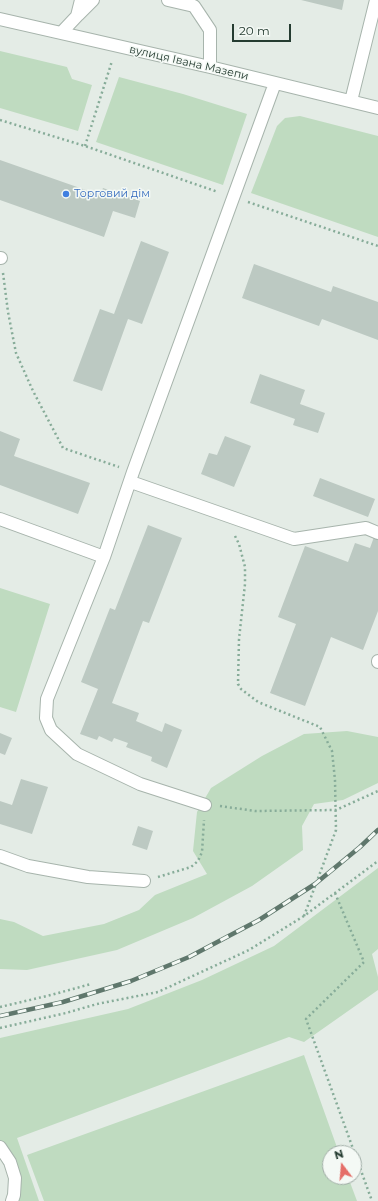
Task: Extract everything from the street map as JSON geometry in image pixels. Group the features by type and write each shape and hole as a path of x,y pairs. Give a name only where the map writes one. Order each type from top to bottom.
{"street":[{"path":"77,16 81,0"},
{"path":"62,33 93,0"},
{"path":"168,0 194,6 210,30 210,67"},
{"path":"351,101 376,0"},
{"name":"вулиця Івана Мазепи","path":"0,19 210,67 378,108"},
{"path":"204,804 140,784 77,754 51,730 46,718 47,699 104,557 275,83"},
{"path":"132,477 225,515 294,540 366,528 378,533"},
{"path":"0,519 104,557"},
{"path":"0,856 28,866 88,877 144,881"},
{"path":"0,1147 10,1162 14,1178 14,1195 12,1201"}],"path":[{"path":"0,120 85,146 118,46"},
{"path":"1,258 8,312 16,353 33,391 63,448 132,477"},
{"path":"225,515 238,544 244,567 245,584 239,639 238,684 241,689 258,702 320,727 332,751 336,830 304,916"},
{"path":"144,881 190,868 198,861 202,852 204,804 255,811 336,810 378,791"},
{"path":"0,1028 66,1013 97,1004 158,992 249,950 304,916 378,861"},
{"path":"335,892 364,962 306,1019 372,1201"},
{"path":"0,1007 51,996 91,984"}],"green space":[{"path":"0,51 67,67 72,79 92,85 78,131 0,108"},
{"path":"119,77 183,94 247,114 223,185 96,142"},
{"path":"300,116 378,136 378,237 251,193 277,126 285,118"},
{"path":"0,588 50,604 16,712 0,707"},
{"path":"347,731 378,737 378,783 343,800 314,804 302,826 303,850 252,886 193,918 117,950 27,970 0,969 0,919 14,922 43,936 104,924 139,910 155,895 207,874 193,851 197,812 211,788 262,756 304,734"},
{"path":"378,868 378,949 372,954 378,977 378,990 304,1042 289,1037 17,1138 39,1201 16,1201 0,1144 0,1038 128,1009 202,980 274,946"},
{"path":"304,1055 336,1145 322,1145 322,1185 351,1185 357,1201 44,1201 27,1155"}],"building":[{"path":"301,0 344,0 342,10"},
{"path":"0,160 100,195 103,188 140,201 135,218 113,211 104,237 0,200"},
{"path":"141,241 169,252 142,324 128,319 102,391 73,381 100,309 114,314"},
{"path":"254,264 331,292 333,286 378,302 378,340 322,319 319,326 242,298"},
{"path":"260,374 305,390 300,404 325,413 318,433 293,425 295,419 250,403"},
{"path":"0,431 20,439 14,456 90,483 78,514 0,485"},
{"path":"225,436 251,446 234,487 201,474 209,453 217,455"},
{"path":"320,478 375,499 368,517 313,496"},
{"path":"148,525 182,538 149,623 143,621 112,703 139,713 136,721 162,732 165,723 182,730 167,768 151,761 152,757 126,747 128,743 114,738 112,742 99,736 97,740 80,734 98,689 81,682 110,608 115,610"},
{"path":"374,537 378,538 378,611 363,650 331,637 305,706 270,693 296,624 278,617 305,546 348,562 355,543 370,548"},
{"path":"0,733 12,738 5,755 0,753"},
{"path":"21,779 48,787 32,834 0,824 0,801 12,805"},
{"path":"138,826 153,831 147,850 132,845"}],"railway":[{"path":"0,1016 63,1002 131,981 189,957 259,920 315,884 378,830"}],"place":[{"name":"Торговий дім","path":"66,194"}]}
